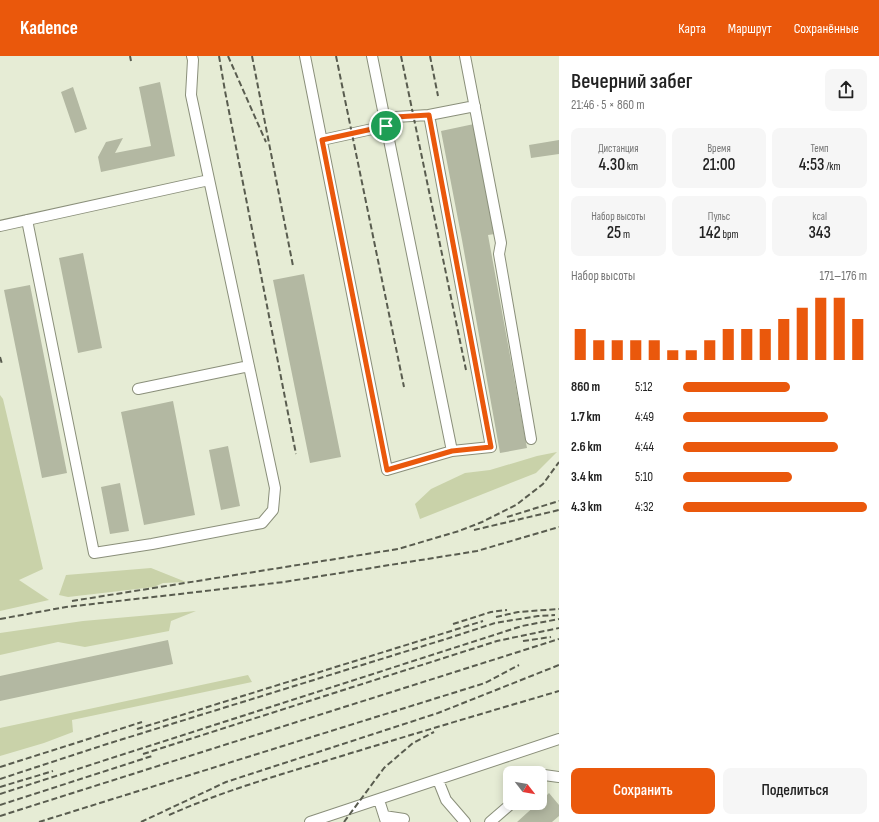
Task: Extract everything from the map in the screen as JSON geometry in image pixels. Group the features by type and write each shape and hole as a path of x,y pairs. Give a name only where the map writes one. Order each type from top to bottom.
{"street":[{"path":"27,220 94,554 262,523 273,510 275,488 191,95 192,56"},
{"path":"305,56 387,470 452,451 491,447 429,115"},
{"path":"372,56 452,451"},
{"path":"465,56 501,243 499,254 531,439"},
{"path":"322,140 386,126 395,117 429,115 475,106"},
{"path":"0,226 209,180"},
{"path":"138,389 249,366"},
{"path":"310,822 559,739"},
{"path":"547,775 559,777"},
{"path":"438,780 446,800 465,822"},
{"path":"379,800 385,819 404,818"},
{"path":"490,822 504,810"}],"green space":[{"path":"0,395 3,399 43,569 19,580 49,600 0,611"},
{"path":"557,452 536,473 420,519 415,504 431,489 465,473 490,470 537,456"},
{"path":"151,568 186,582 163,583 154,587 68,597 59,595 66,575"},
{"path":"196,611 171,621 169,631 85,647 58,642 0,655 0,633 83,621"},
{"path":"248,675 252,682 72,720 73,732 44,743 0,756 0,728"}],"building":[{"path":"160,82 175,156 101,172 98,157 106,142 123,138 115,153 151,146 139,87"},
{"path":"73,87 87,129 75,133 61,92"},
{"path":"474,124 495,234 488,235 527,448 500,453 441,131"},
{"path":"559,140 559,154 531,158 529,145"},
{"path":"83,253 102,348 78,353 59,258"},
{"path":"304,274 341,457 310,463 273,280"},
{"path":"30,285 67,473 42,478 4,290"},
{"path":"173,401 195,515 144,525 121,412"},
{"path":"228,446 240,506 221,510 209,450"},
{"path":"120,483 129,531 110,534 101,487"},
{"path":"168,640 173,664 0,701 0,676"},
{"path":"549,793 559,805 559,816 552,822 517,822 530,810 547,810 547,795"}],"railway":[{"path":"130,56 131,61"},
{"path":"219,56 296,454"},
{"path":"228,56 266,142"},
{"path":"252,56 293,266"},
{"path":"336,56 404,387"},
{"path":"401,56 466,370"},
{"path":"430,56 438,96"},
{"path":"0,357 2,364"},
{"path":"72,601 398,549 459,531 482,522 516,505 543,484 559,462"},
{"path":"507,517 559,501"},
{"path":"474,530 559,510"},
{"path":"0,619 66,607 284,582 477,551 559,527"},
{"path":"496,617 518,612 559,609"},
{"path":"453,624 491,612 507,610"},
{"path":"0,779 107,744 495,623 538,616 555,615"},
{"path":"0,794 522,626 559,619"},
{"path":"137,729 483,621"},
{"path":"143,754 497,641 559,628"},
{"path":"523,641 551,637"},
{"path":"0,816 559,639"},
{"path":"39,822 485,683 519,665"},
{"path":"141,822 226,782 438,713 559,665"},
{"path":"169,815 210,798 272,777 559,691"},
{"path":"0,767 142,722"},
{"path":"344,822 384,768 413,743 434,732"},
{"path":"0,805 152,756"},
{"path":"0,787 53,771"}],"route":[{"path":"429,115 491,447 452,451 387,470 322,140 386,126 395,117 429,115"}]}
